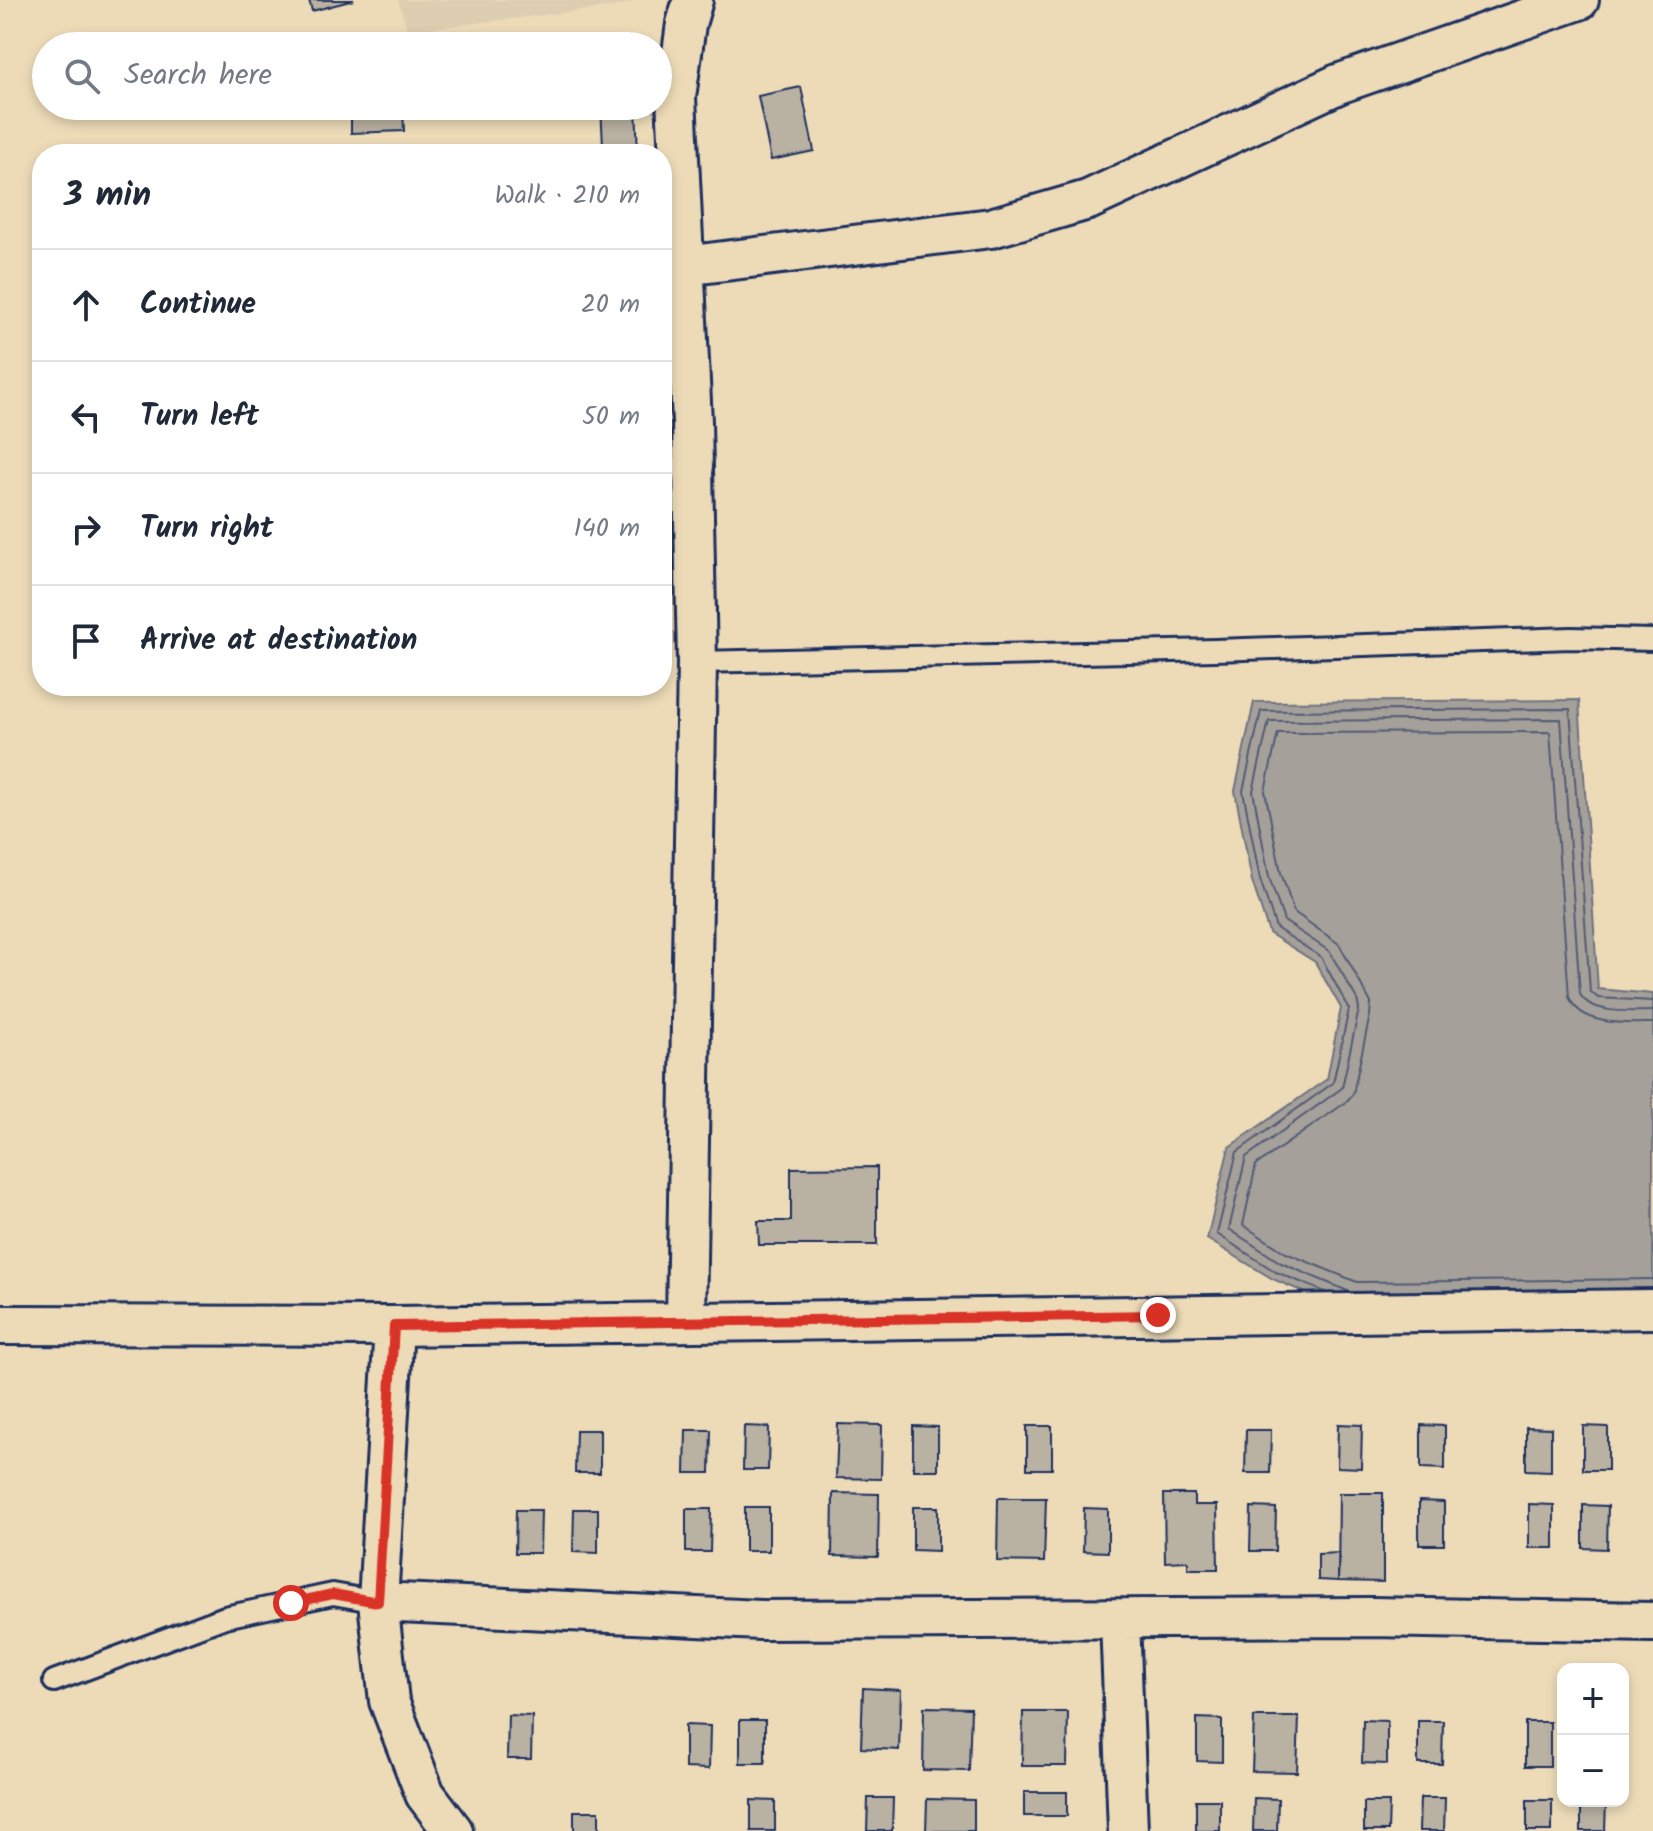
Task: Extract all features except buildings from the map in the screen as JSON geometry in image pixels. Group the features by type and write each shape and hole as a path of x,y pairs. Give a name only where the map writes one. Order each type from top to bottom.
{"street":[{"path":"686,1321 697,662 692,422 676,97 686,24 693,0"},
{"path":"684,266 991,228 1088,200 1338,84 1579,0"},
{"path":"0,1325 394,1326 1653,1309"},
{"path":"394,1326 378,1602 389,1701 425,1794 453,1831"},
{"path":"378,1602 761,1620 1372,1617 1653,1622"},
{"path":"1120,1619 1128,1831"}],"lane":[{"path":"697,662 1571,638 1653,640"},
{"path":"54,1681 225,1617 333,1594 378,1602"}],"shaded area":[{"path":"398,0 637,0 620,6 408,31"}],"water":[{"path":"1579,700 1598,989 1653,994 1653,1309 1351,1312 1273,1279 1207,1239 1229,1147 1327,1079 1341,1008 1315,962 1269,933 1252,881 1235,791 1254,702"}],"route":[{"path":"291,1603 333,1594 378,1602 394,1326 1158,1315"}]}
